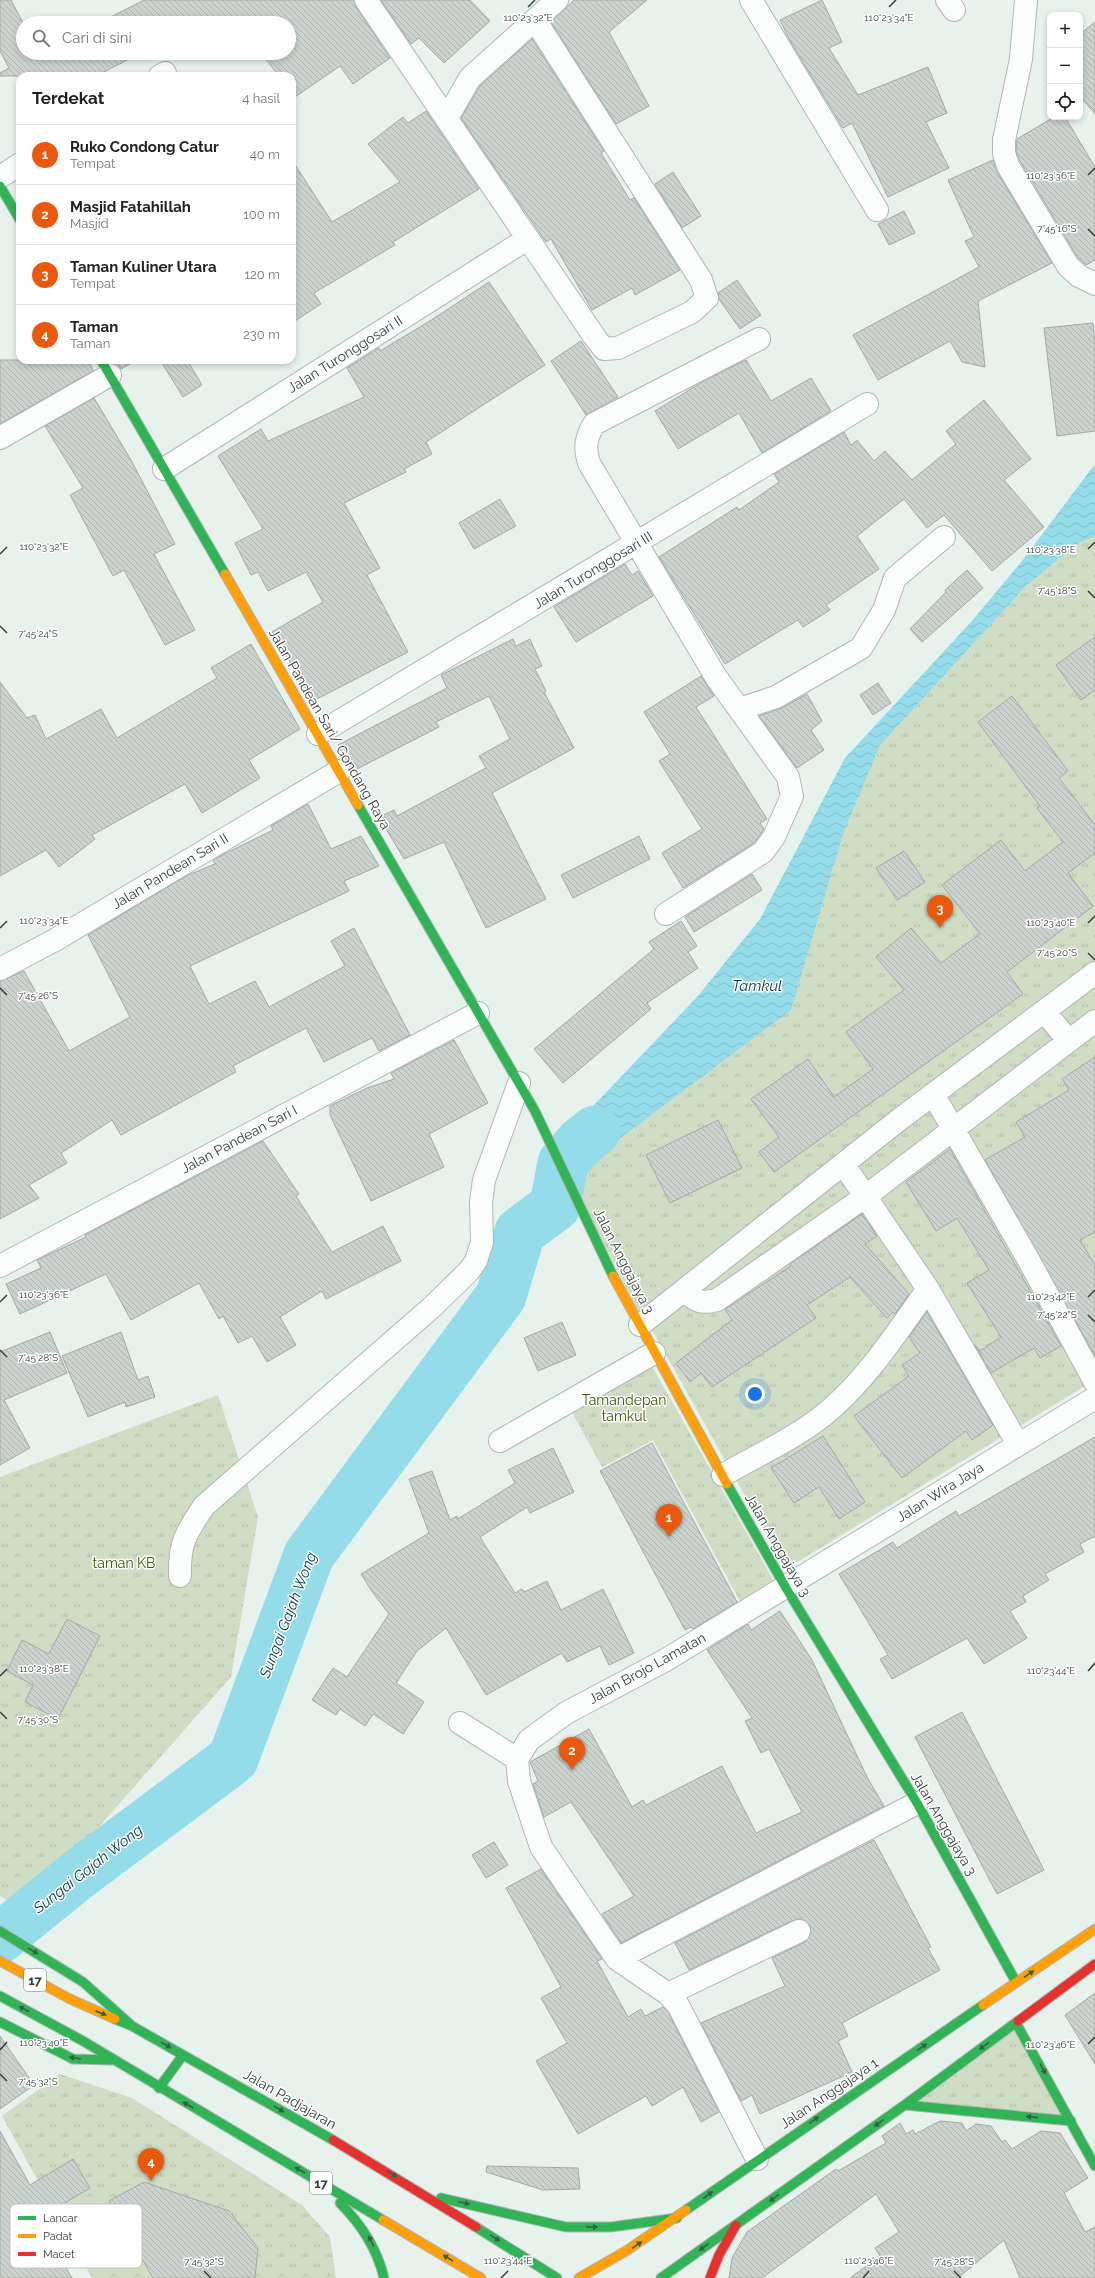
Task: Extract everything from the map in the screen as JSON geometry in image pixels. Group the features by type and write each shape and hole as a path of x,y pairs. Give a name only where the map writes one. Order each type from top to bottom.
{"main road":[{"path":"0,186 16,213"},
{"name":"Jalan Pandean Sari/ Gondang Raya","path":"105,367 535,1111"},
{"name":"Jalan Anggajaya 3","path":"535,1111 612,1274 654,1353 786,1588 917,1803 1016,1982"},
{"name":"Jalan Anggajaya 1","path":"579,2278 618,2258 677,2218 757,2159 1095,1929"},
{"path":"0,1931 83,1982 132,2026"},
{"name":"Jalan Padjajaran","path":"0,1961 70,1999 132,2026 183,2054 426,2195 557,2278"},
{"path":"662,2278 1016,2023 1095,1964"},
{"name":"17","path":"0,1996 47,2021 481,2278"},
{"path":"0,2022 73,2059 111,2060"},
{"path":"1016,2023 1095,2166"},
{"path":"160,2088 183,2054"},
{"path":"904,2104 1071,2121"},
{"path":"314,2179 359,2221 372,2241 381,2264 384,2278"},
{"path":"426,2195 566,2227 611,2227 677,2218"},
{"path":"710,2278 719,2255 736,2225"}],"street":[{"path":"366,0 447,118 527,239 604,349 618,348 692,312 707,298 701,280 535,20"},
{"path":"447,118 470,78 557,0"},
{"path":"751,0 877,210"},
{"path":"1026,0 1021,59 1004,140 1004,153 1008,166 1068,266 1078,276 1095,284"},
{"path":"0,177 16,167"},
{"name":"Jalan Turonggosari II","path":"164,469 527,239"},
{"path":"666,914 763,852 774,837 792,796 788,777 716,677 589,463 585,449 587,436 594,424 759,339"},
{"path":"0,438 105,367"},
{"name":"Jalan Turonggosari III","path":"318,734 867,404"},
{"path":"740,709 776,697 861,648 884,610 895,578 944,537"},
{"name":"Jalan Pandean Sari II","path":"0,969 55,940 339,771"},
{"path":"640,1325 784,1209 844,1165 932,1094 1095,973"},
{"path":"1044,1010 1068,1040"},
{"name":"Jalan Pandean Sari I","path":"0,1266 478,1013"},
{"path":"685,1290 692,1299 705,1304 717,1300 866,1196 1068,1040 1095,1021"},
{"path":"180,1576 179,1557 185,1535 204,1506 431,1308 469,1271 476,1261 482,1242 481,1202 484,1180 519,1083"},
{"path":"932,1094 1028,1259 1095,1382"},
{"path":"844,1165 928,1289 1018,1444"},
{"path":"723,1475 813,1423 833,1408 880,1358 928,1289"},
{"path":"500,1442 654,1353"},
{"name":"Jalan Wira Jaya","path":"786,1588 1095,1398"},
{"name":"Jalan Brojo Lamatan","path":"517,1759 529,1740 566,1713 664,1661 786,1588"},
{"path":"460,1723 517,1759 519,1781 541,1846 618,1959 668,1994 678,2005 757,2159"},
{"path":"618,1959 917,1803"},
{"path":"668,1994 799,1931"}],"green space":[{"path":"1095,536 1095,967 641,1317 563,1163 739,1049 876,745 1027,585 1079,543"},
{"path":"1095,976 1095,1380 786,1569 651,1328"},
{"name":"Tamandepan tamkul","path":"642,1349 775,1583 741,1603 653,1440 602,1467 562,1394"},
{"name":"taman KB","path":"218,1395 258,1517 231,1677 52,1880 17,1905 0,1896 0,1477"},
{"path":"1016,2023 1071,2121 906,2104"},
{"path":"60,2074 132,2098 302,2205 330,2237 336,2278 92,2278 86,2268 142,2268 142,2204 51,2204 2,2116"}],"water":[{"name":"Tamkul","path":"1095,464 1095,536 1079,543 1027,585 880,745 843,834 791,1010 542,1197 536,1166 697,997 760,919 845,758 971,622 1022,561"}],"building":[{"path":"0,0 11,0 19,16 16,16 16,60 127,60 104,72 16,72 16,76 0,76 0,73 9,68 0,51"},
{"path":"144,0 354,0 356,7 390,58 353,84 340,66 296,96 296,72 276,72 266,60 296,60 296,16 113,16"},
{"path":"381,0 470,0 490,21 444,63 419,38 411,44"},
{"path":"574,0 647,0 609,32 649,106 616,124 551,22"},
{"path":"822,0 842,42 829,48 858,95 928,67 947,113 926,122 949,168 888,197 852,123 843,128 789,39 780,20"},
{"path":"1095,22 1095,114 1083,100 1083,32"},
{"path":"532,39 604,151 601,153 630,200 634,198 680,270 635,295 632,288 592,310 551,239 546,242 461,118 480,86"},
{"path":"426,111 479,189 393,242 395,245 314,293 321,304 296,320 296,166 332,222 400,182 368,144 403,117 408,123"},
{"path":"1049,120 1067,120 1095,167 1095,260 1086,265 1078,258 1020,161 1016,151 1017,139"},
{"path":"993,160 997,172 1052,263 978,301 985,367 962,362 950,341 878,380 853,335 979,267 965,241 974,237 948,180"},
{"path":"673,172 701,216 682,228 655,184"},
{"path":"904,211 915,233 889,245 878,224"},
{"path":"737,280 761,315 740,329 719,299 718,293"},
{"path":"489,282 545,365 426,442 432,454 404,469 406,472 344,503 380,568 367,575 408,652 313,701 272,632 323,602 306,572 268,591 258,572 251,575 235,543 263,529 218,456 261,429 268,441 364,397 347,368 379,348 380,351 433,319"},
{"path":"1093,323 1095,344 1095,431 1057,436 1044,328"},
{"path":"581,341 618,397 586,415 551,361"},
{"path":"0,360 16,360 16,364 90,364 93,371 0,424"},
{"path":"746,360 771,401 811,378 831,411 762,453 739,413 678,449 655,411 704,381"},
{"path":"118,364 130,364 121,369"},
{"path":"162,364 189,364 202,385 183,397"},
{"path":"94,398 131,460 175,544 154,554 195,630 165,645 124,570 113,576 70,495 83,488 45,426"},
{"path":"984,400 1031,459 1004,480 1044,527 992,571 944,515 927,528 904,499 857,536 879,569 826,605 830,610 803,627 798,620 725,664 659,557 737,507 739,510 779,482 774,474 844,432 851,445 857,440 874,461 885,451 912,480 956,444 946,431"},
{"path":"500,499 516,526 474,549 459,523"},
{"path":"625,564 632,575 638,571 653,596 576,642 554,607"},
{"path":"967,570 983,588 922,642 910,629 946,592 945,590"},
{"path":"1095,637 1095,690 1081,700 1056,665"},
{"path":"513,639 516,646 530,639 542,666 535,669 546,691 544,692 574,748 492,793 546,899 486,928 444,842 404,859 379,817 394,810 397,816 486,768 479,756 510,739 489,696 436,722 439,727 353,771 338,745 447,688 441,675"},
{"path":"251,644 300,729 249,760 260,778 202,813 185,784 92,835 95,839 59,867 46,850 0,876 0,682 27,718 35,715 46,739 101,709 117,738 217,678 211,668"},
{"path":"701,676 714,696 696,707 767,819 760,823 764,829 754,843 683,888 662,853 702,829 659,761 670,754 644,712"},
{"path":"878,683 891,703 873,715 860,695"},
{"path":"807,694 822,721 811,730 824,750 797,768 759,716 782,708"},
{"path":"1012,696 1068,771 1059,778 1095,825 1095,853 1068,873 1093,906 1007,972 1023,994 774,1172 759,1152 779,1137 751,1099 808,1059 834,1097 873,1069 846,1032 904,990 876,957 911,928 941,963 980,934 942,885 1001,840 1025,871 1063,842 1037,808 1040,806 978,722"},
{"path":"308,804 331,849 361,836 379,866 344,881 349,891 190,966 209,1004 255,981 269,1007 345,966 331,941 354,928 410,1035 379,1051 372,1038 324,1062 306,1028 233,1066 236,1072 121,1135 112,1120 61,1153 67,1163 29,1185 39,1198 0,1219 0,981 24,971 69,1051 130,1017 88,935 186,876 215,864 213,860 273,830 271,826"},
{"path":"639,836 650,859 573,898 561,875"},
{"path":"904,851 925,882 897,900 876,868"},
{"path":"752,874 762,890 694,932 685,917"},
{"path":"681,921 697,946 688,952 698,968 647,1003 651,1009 563,1083 534,1049 654,949 649,942"},
{"path":"454,1040 488,1103 429,1134 444,1167 371,1201 330,1115 330,1106 367,1088 394,1079 391,1073"},
{"path":"1095,1057 1095,1232 1080,1240 1095,1265 1095,1356 985,1160 1025,1137 1016,1122 1069,1090 1062,1079"},
{"path":"718,1120 742,1168 670,1203 646,1155"},
{"path":"263,1141 299,1194 296,1196 332,1252 383,1226 401,1261 326,1299 322,1291 280,1317 296,1345 267,1362 252,1336 238,1343 223,1316 219,1319 199,1283 131,1320 106,1274 20,1314 6,1284 41,1268 37,1260 86,1237 85,1235"},
{"path":"950,1149 1061,1346 1040,1358 1034,1348 991,1373 975,1345 980,1351 1001,1337 967,1283 989,1270 957,1218 936,1231 906,1182"},
{"path":"862,1214 877,1236 865,1244 909,1294 895,1314 893,1312 887,1318 850,1277 807,1305 816,1318 712,1387 701,1373 690,1382 676,1363 732,1320 725,1309 791,1266 790,1264"},
{"path":"927,1312 993,1425 972,1440 966,1431 902,1478 854,1416 909,1376 902,1365 920,1353 909,1337"},
{"path":"562,1322 576,1355 538,1371 524,1338"},
{"path":"50,1332 67,1373 4,1400 30,1448 0,1465 0,1352"},
{"path":"121,1332 138,1380 148,1376 155,1397 126,1407 125,1402 88,1417 62,1356"},
{"path":"823,1436 865,1502 839,1519 819,1487 794,1503 771,1468"},
{"path":"1095,1437 1095,1536 1080,1544 1084,1552 1045,1574 1049,1580 1023,1596 1026,1602 1010,1611 1027,1638 984,1664 967,1638 892,1679 880,1659 888,1655 839,1574 893,1542 897,1548 956,1511 959,1516"},
{"path":"652,1443 737,1602 693,1629 691,1627 685,1630 600,1471"},
{"path":"553,1448 574,1492 530,1513 527,1507 480,1537 515,1593 522,1589 524,1592 547,1581 561,1610 603,1589 634,1653 609,1665 600,1646 567,1662 562,1653 486,1695 446,1628 417,1651 396,1683 424,1702 403,1734 373,1714 365,1726 340,1709 336,1715 312,1700 333,1668 347,1677 389,1614 361,1574 429,1533 409,1479 432,1471 450,1520 457,1516 458,1519 515,1483 508,1470"},
{"path":"780,1611 812,1660 867,1777 884,1806 621,1943 602,1914 634,1896 571,1802 544,1817 533,1784 538,1781 530,1762 589,1729 632,1807 643,1800 646,1805 722,1766 756,1833 802,1812 769,1749 761,1753 745,1721 752,1718 707,1650 748,1624 751,1630"},
{"path":"67,1619 100,1636 58,1719 25,1702 33,1685 7,1671 22,1640 49,1654"},
{"path":"962,1712 1044,1870 997,1894 915,1737"},
{"path":"874,1840 931,1947 928,1948 940,1970 842,2023 848,2036 838,2041 852,2072 760,2114 752,2095 741,2101 701,2023 785,1986 772,1958 805,1942 811,1932 810,1925 800,1919 794,1920 689,1970 675,1943"},
{"path":"494,1842 508,1865 486,1878 472,1855"},
{"path":"541,1869 602,1959 597,1961 628,2017 641,2009 645,2016 663,2007 668,2012 719,2112 701,2122 683,2087 652,2106 646,2096 578,2134 536,2061 567,2043 541,1998 561,1987 506,1888"},
{"path":"1095,1993 1095,2064 1065,2015"},
{"path":"0,2036 34,2085 0,2109"},
{"path":"940,2121 962,2123 966,2131 976,2124 991,2126 1002,2142 1005,2140 1012,2149 1041,2131 1060,2133 1088,2178 1064,2193 1085,2232 1095,2227 1095,2278 1020,2278 1004,2240 958,2278 850,2278 880,2256 875,2248 899,2232 876,2194 762,2278 729,2278 732,2258 747,2232 836,2169 838,2171 886,2143 882,2136 900,2123 906,2134 913,2130 915,2134"},
{"path":"0,2131 30,2185 73,2159 90,2188 63,2204 10,2204 10,2268 66,2268 72,2278 0,2278"},
{"path":"487,2166 578,2168 580,2189 543,2190 486,2172"},
{"path":"144,2182 229,2211 258,2248 255,2278 153,2278 142,2259 142,2204 111,2204 109,2201"}],"waterway":[{"name":"Sungai Gajah Wong","path":"0,1938 79,1874 233,1759 309,1555 501,1296 520,1232 555,1206 563,1163 580,1143 595,1131"}],"traffic: fast":[{"path":"0,186 16,213"},
{"path":"103,364 225,574"},
{"path":"358,805 535,1111 613,1276"},
{"path":"727,1484 786,1588 917,1803 1016,1982"},
{"path":"0,1931 83,1982 130,2024"},
{"path":"0,1996 83,2041 383,2220"},
{"path":"686,2210 983,2005"},
{"path":"115,2019 132,2026 333,2140"},
{"path":"661,2278 906,2104 1018,2021"},
{"path":"0,2022 73,2059 111,2060"},
{"path":"1016,2023 1095,2166"},
{"path":"159,2088 183,2055"},
{"path":"905,2105 1071,2121"},
{"path":"441,2198 566,2227 611,2227 677,2218"},
{"path":"340,2203 362,2228 368,2238 373,2247 384,2278"},
{"path":"476,2227 557,2278"}],"traffic: slow":[{"path":"225,574 358,805"},
{"path":"613,1276 727,1484"},
{"path":"983,2005 1095,1929"},
{"path":"0,1961 70,1999 115,2019"},
{"path":"579,2278 626,2251 686,2210"},
{"path":"383,2220 481,2278"}],"traffic: jam":[{"path":"1018,2021 1095,1964"},
{"path":"333,2140 476,2227"},
{"path":"710,2278 719,2255 736,2225"}],"place":[{"name":"Taman Kuliner Utara","path":"940,928"},
{"name":"Ruko Condong Catur","path":"669,1537"},
{"name":"Masjid Fatahillah","path":"572,1770"},
{"name":"Taman","path":"151,2181"}]}
